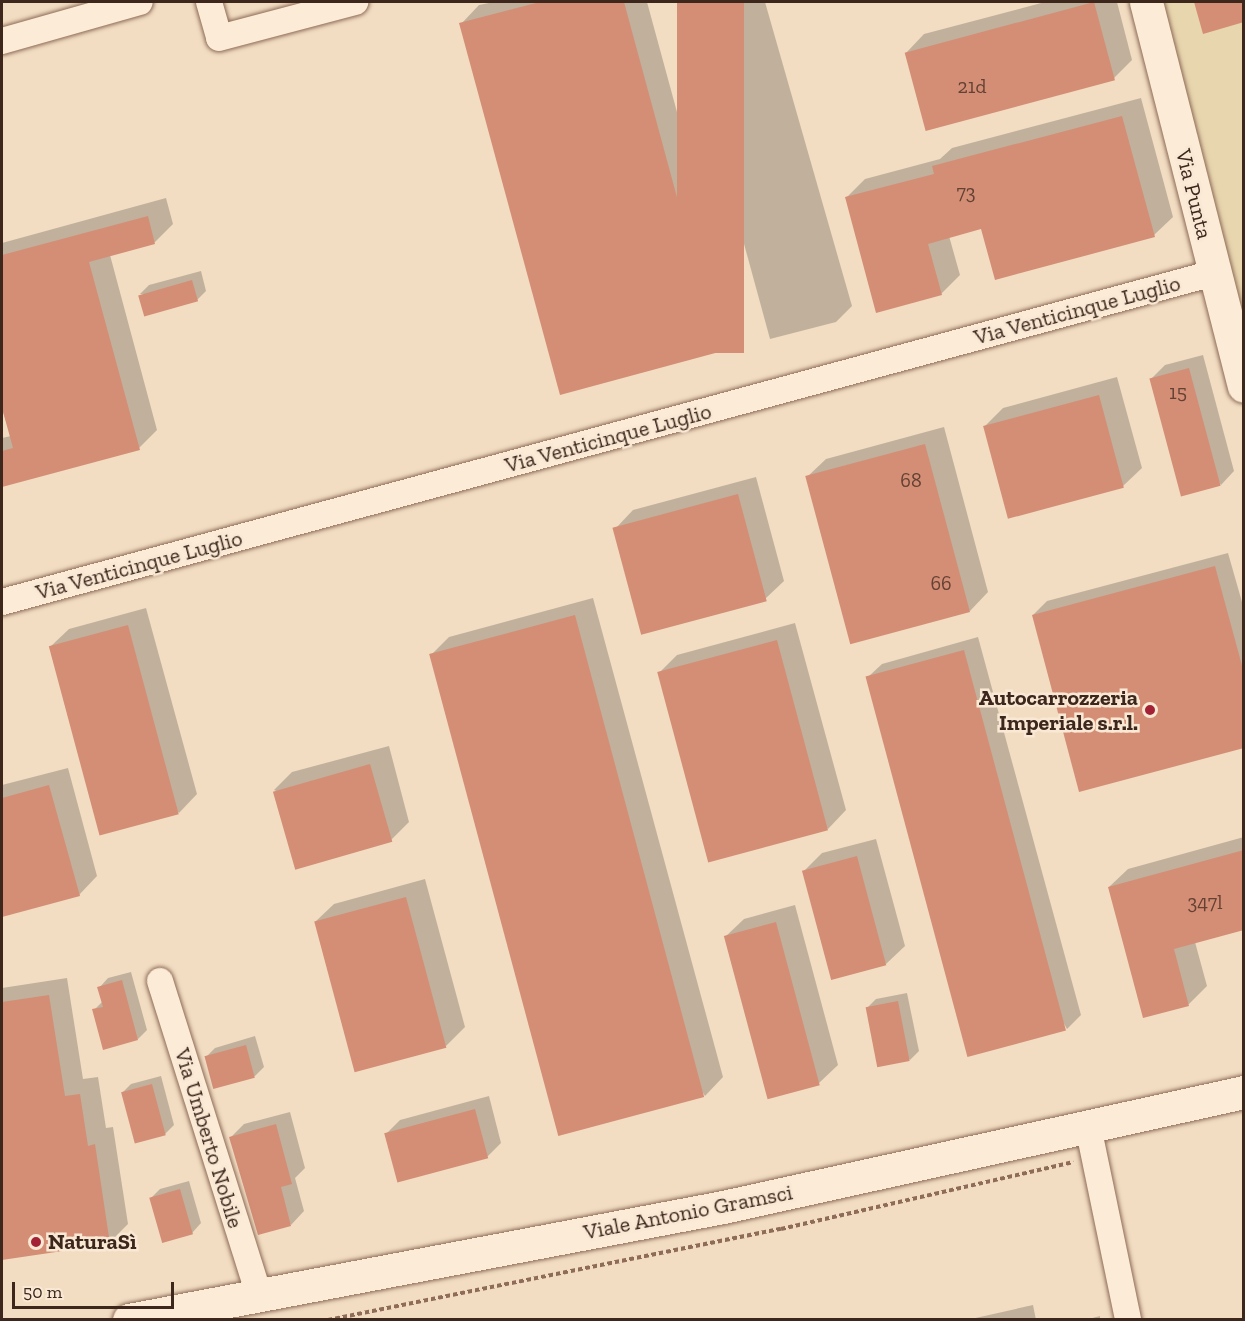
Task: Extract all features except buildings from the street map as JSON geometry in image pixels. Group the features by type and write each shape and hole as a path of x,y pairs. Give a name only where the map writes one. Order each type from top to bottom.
{"street":[{"path":"2,40 140,2"},
{"path":"209,2 219,38 355,2"},
{"name":"Via Punta","path":"1146,2 1244,386"},
{"name":"Via Venticinque Luglio","path":"2,602 1214,273"},
{"name":"Via Umberto Nobile","path":"160,981 259,1295"},
{"name":"Viale Antonio Gramsci","path":"129,1320 723,1207 1089,1141 1244,1092"},
{"path":"1089,1141 1128,1320"}],"path":[{"path":"328,1320 781,1229 1089,1141"}],"shaded area":[{"path":"1147,2 1243,2 1243,373"}],"place":[{"name":"Autocarrozzeria Imperiale s.r.l.","path":"1150,710"},
{"name":"NaturaSì","path":"36,1242"}]}
